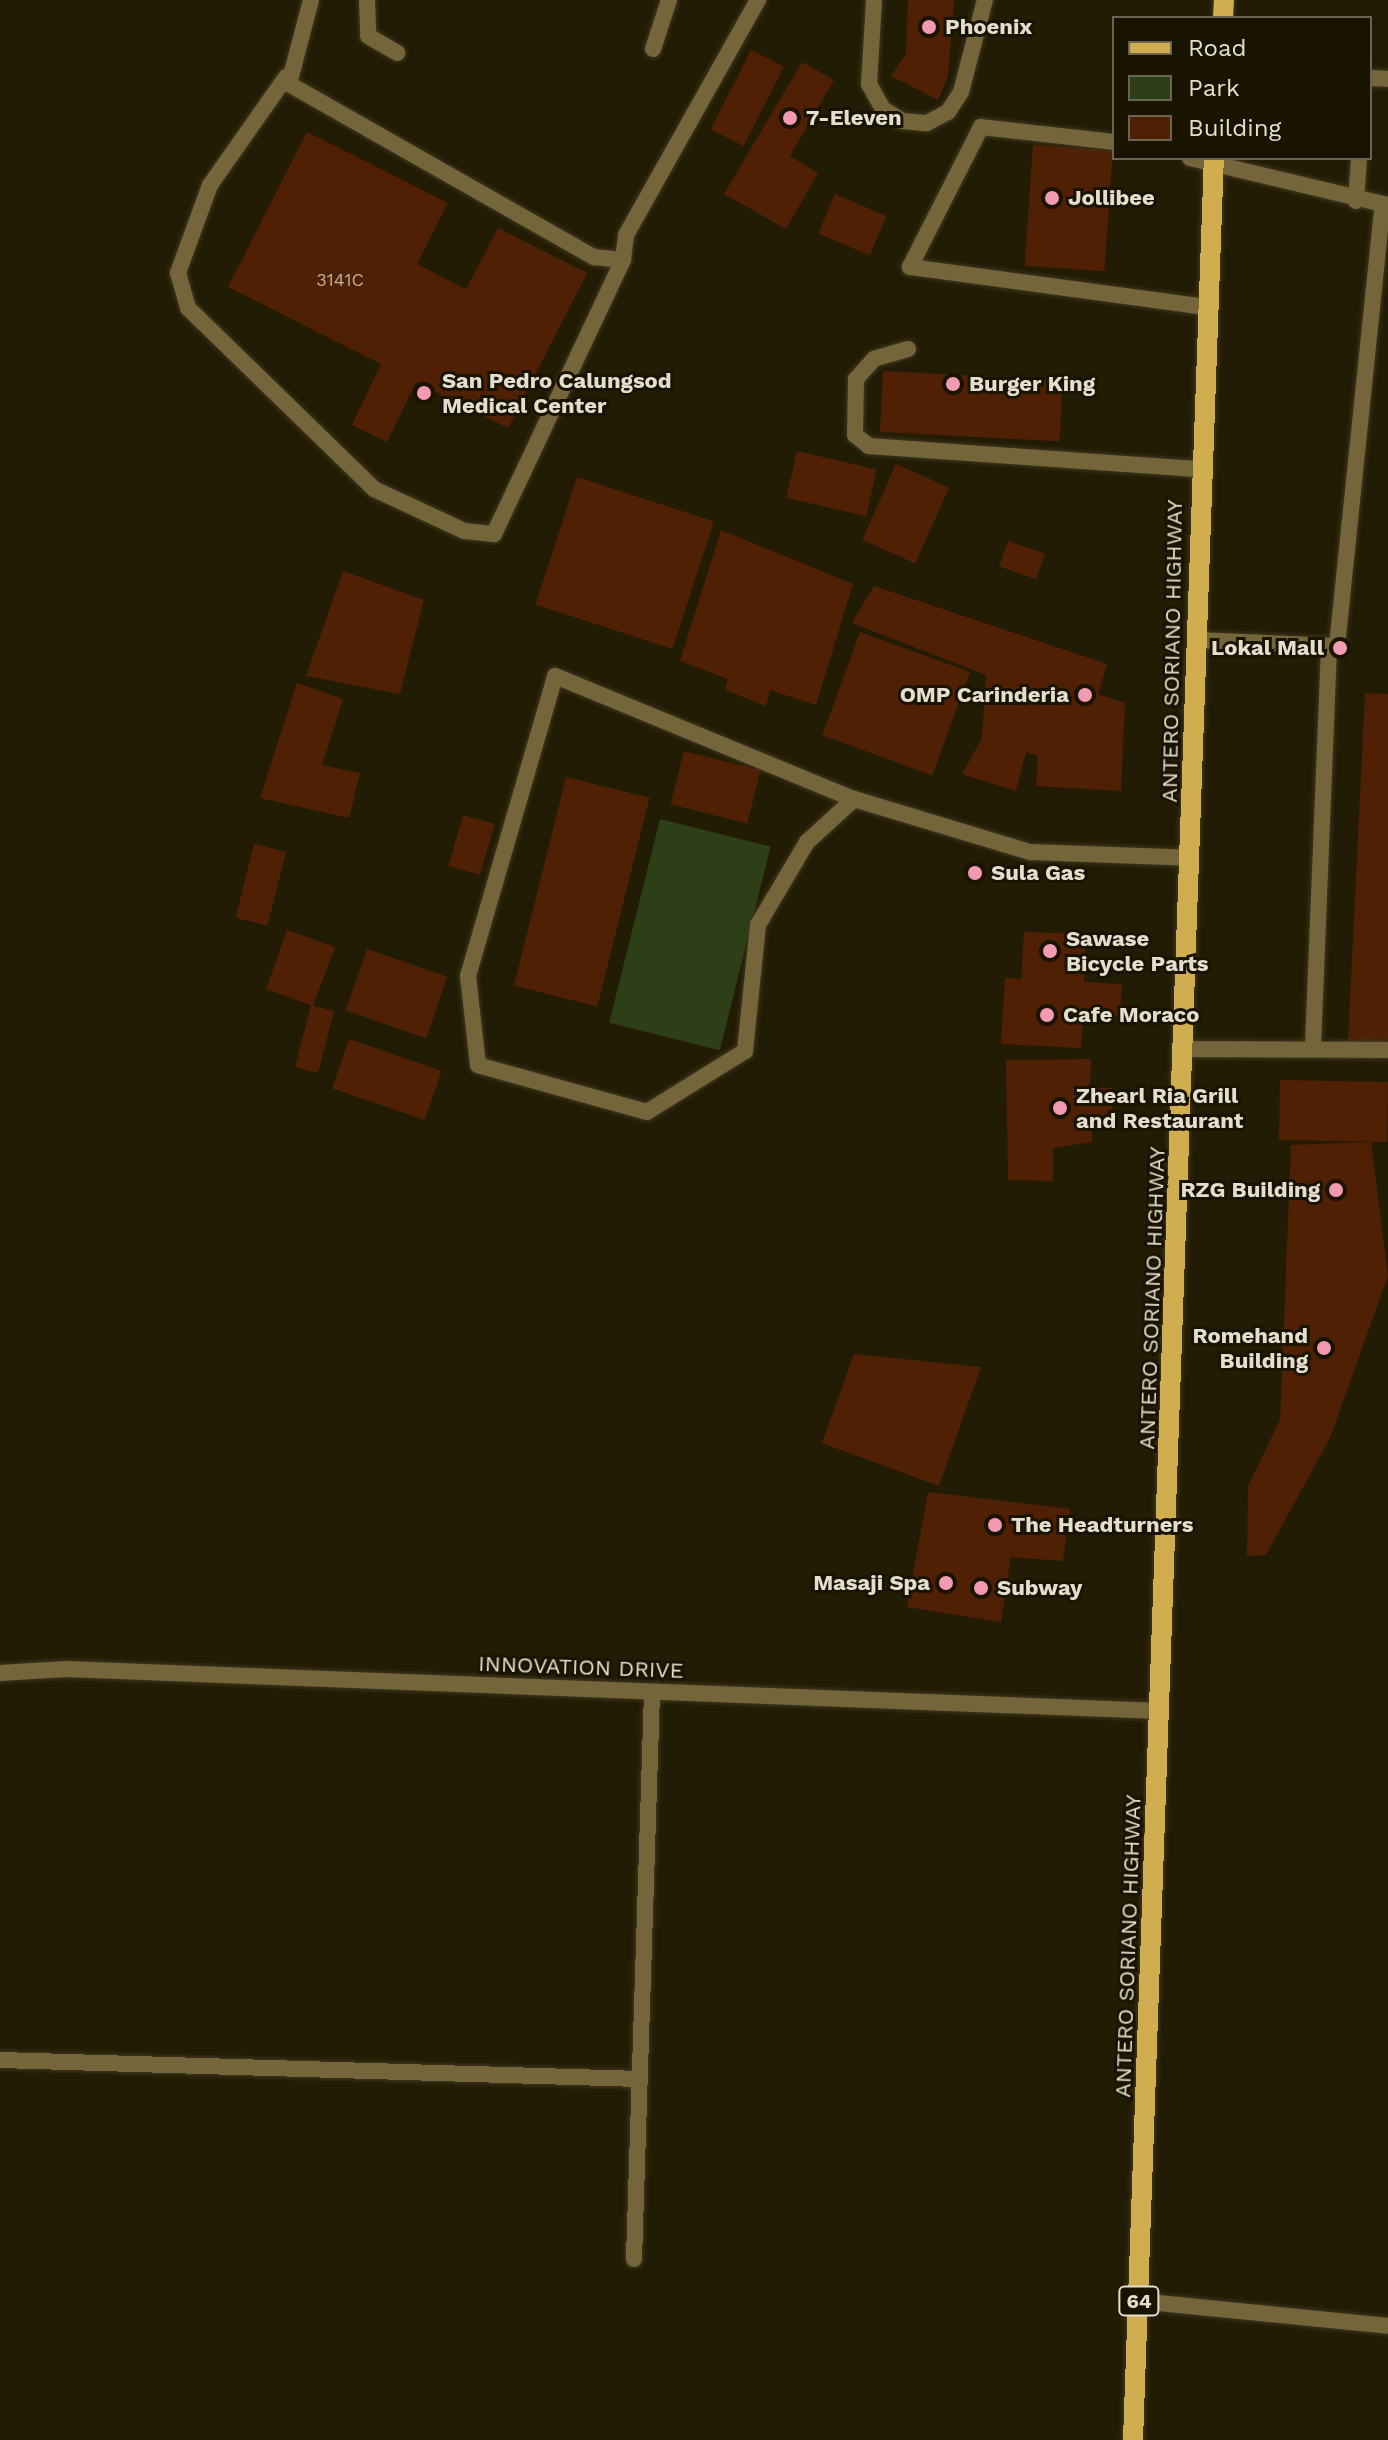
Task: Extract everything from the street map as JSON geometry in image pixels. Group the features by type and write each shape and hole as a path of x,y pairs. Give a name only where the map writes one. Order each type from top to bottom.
{"main road":[{"name":"ANTERO SORIANO HIGHWAY","path":"1133,2440 1199,640 1199,469 1214,160"}],"street":[{"path":"311,0 286,77 210,185 178,273 188,308 374,489 464,531 494,534 623,260 626,235 758,0"},
{"path":"367,0 368,36 398,53"},
{"path":"653,49 669,0"},
{"path":"874,0 869,84 892,115 927,123 948,112 961,92 985,0"},
{"path":"286,77 441,173 594,257 623,260"},
{"path":"1112,142 981,127 910,267 1207,307"},
{"path":"1214,160 1356,201 1386,204 1340,636 1329,651 1313,1046"},
{"path":"1356,201 1359,160"},
{"path":"908,349 874,359 856,379 855,435 869,446 1199,469"},
{"path":"1199,640 1329,651"},
{"path":"854,799 807,842 758,925 745,1051 647,1112 478,1065 468,976 555,676 854,799 1030,852 1190,858"},
{"path":"1185,1049 1313,1046 1388,1050"},
{"name":"INNOVATION DRIVE","path":"0,1673 1161,1711"},
{"path":"634,2259 652,1692"},
{"path":"0,2060 640,2079"},
{"path":"1139,2301 1388,2326"}],"green space":[{"path":"660,819 771,847 720,1050 609,1023"}],"building":[{"name":"Phoenix","path":"908,0 954,0 948,76 938,100 891,76 906,54"},
{"path":"751,50 784,67 744,146 711,129"},
{"name":"7-Eleven","path":"802,62 834,80 790,156 818,173 786,229 724,194"},
{"path":"307,132 448,203 417,264 466,289 498,228 587,273 508,428 416,382 387,442 352,425 381,364 228,287"},
{"path":"1033,145 1112,151 1104,271 1025,266"},
{"path":"835,194 887,216 870,255 818,234"},
{"path":"883,371 1063,380 1060,441 880,432"},
{"path":"797,451 877,469 866,516 786,498"},
{"path":"896,464 949,488 915,563 862,540"},
{"path":"577,477 714,521 673,649 536,604"},
{"path":"721,530 853,584 816,705 770,690 766,706 725,690 728,679 680,661"},
{"path":"1008,541 1045,554 1036,579 999,567"},
{"path":"343,571 424,600 400,694 306,676"},
{"path":"874,586 1107,664 1098,694 1125,703 1121,791 1036,786 1038,755 1026,752 1016,791 962,774 982,738 986,675 852,623"},
{"path":"860,632 970,672 932,775 822,735"},
{"path":"297,683 343,699 322,765 360,773 349,818 260,798"},
{"path":"1365,693 1388,694 1388,1044 1348,1042"},
{"path":"684,751 761,770 747,823 671,804"},
{"path":"566,777 649,798 597,1006 514,986"},
{"path":"463,815 495,824 480,875 448,866"},
{"path":"254,844 286,852 268,926 236,918"},
{"path":"287,930 335,947 313,1006 334,1011 318,1073 295,1067 311,1005 266,989"},
{"path":"1024,932 1086,934 1084,982 1122,984 1120,1017 1083,1015 1081,1048 1001,1044 1005,978 1021,979"},
{"path":"367,949 447,977 426,1038 346,1010"},
{"path":"349,1039 442,1071 425,1120 332,1088"},
{"name":"Zhearl Ria Grill and Restaurant","path":"1091,1059 1090,1088 1112,1088 1113,1129 1092,1128 1092,1142 1053,1148 1053,1181 1008,1180 1006,1060"},
{"path":"1280,1080 1388,1082 1387,1142 1279,1140"},
{"name":"Romehand Building","path":"1371,1142 1388,1276 1330,1438 1266,1555 1247,1556 1248,1486 1280,1420 1291,1145"},
{"path":"854,1354 981,1367 939,1486 822,1443"},
{"path":"928,1492 1070,1509 1063,1561 1011,1557 1001,1622 907,1607"}],"place":[{"name":"Phoenix","path":"929,27"},
{"name":"7-Eleven","path":"790,118"},
{"name":"Jollibee","path":"1052,198"},
{"name":"Burger King","path":"953,384"},
{"name":"San Pedro Calungsod Medical Center","path":"424,393"},
{"name":"Lokal Mall","path":"1340,648"},
{"name":"OMP Carinderia","path":"1085,695"},
{"name":"Sula Gas","path":"975,873"},
{"name":"Sawase Bicycle Parts","path":"1050,951"},
{"name":"Cafe Moraco","path":"1047,1015"},
{"name":"Zhearl Ria Grill and Restaurant","path":"1060,1108"},
{"name":"RZG Building","path":"1336,1190"},
{"name":"Romehand Building","path":"1324,1348"},
{"name":"The Headturners","path":"995,1525"},
{"name":"Masaji Spa","path":"946,1583"},
{"name":"Subway","path":"981,1588"}]}
